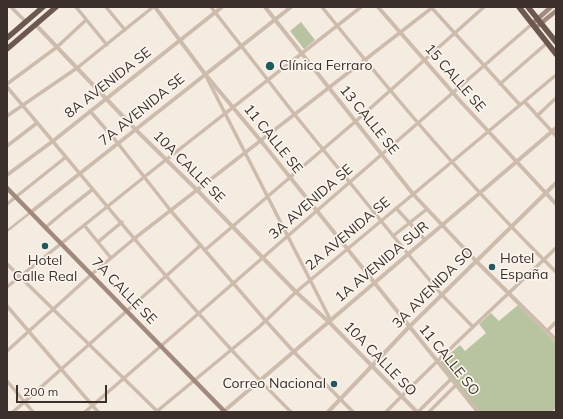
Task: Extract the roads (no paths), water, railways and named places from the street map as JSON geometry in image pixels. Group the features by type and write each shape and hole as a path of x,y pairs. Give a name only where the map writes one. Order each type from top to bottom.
{"highway":[{"path":"7,38 43,7"},
{"path":"7,49 56,7"},
{"path":"519,7 556,54"},
{"path":"528,7 556,42"}],"main road":[{"name":"3A AVENIDA SE","path":"534,26 551,7"},
{"name":"3A AVENIDA SE","path":"539,21 556,11"},
{"name":"7A CALLE SE","path":"7,188 62,242 224,412"}],"street":[{"path":"11,7 26,22"},
{"path":"76,7 107,45"},
{"path":"106,7 125,30"},
{"path":"7,116 77,68 154,7"},
{"name":"11 CALLE SE","path":"154,7 181,40 205,74 262,141 374,283"},
{"path":"211,7 295,115 393,236 442,294 473,327"},
{"name":"8A AVENIDA SE","path":"7,175 53,141 222,7"},
{"name":"13 CALLE SE","path":"265,7 356,120 413,194 476,261 556,340"},
{"name":"7A AVENIDA SE","path":"7,231 291,7"},
{"path":"322,7 364,60 452,163 556,272"},
{"path":"7,287 84,224 303,54 361,7"},
{"name":"15 CALLE SE","path":"378,7 488,132 556,204"},
{"path":"7,351 92,274 135,238 198,191 432,7 520,105"},
{"path":"205,250 231,226 323,149 484,7"},
{"path":"7,84 57,47 86,20"},
{"name":"10A CALLE SE","path":"35,24 135,129 198,191 296,292 328,322"},
{"name":"3A AVENIDA SE","path":"85,412 484,65 534,26"},
{"path":"500,84 547,43"},
{"path":"205,74 309,281 329,317 328,322"},
{"name":"2A AVENIDA SE","path":"157,412 309,281 556,75"},
{"path":"7,88 199,314 290,412"},
{"path":"537,116 556,98"},
{"path":"525,102 556,136"},
{"path":"90,111 171,211 265,320 353,412"},
{"path":"7,146 37,123"},
{"name":"1A AVENIDA SUR","path":"224,412 556,128"},
{"path":"7,204 66,157"},
{"name":"3A AVENIDA SO","path":"328,412 409,327 556,183"},
{"path":"46,227 93,189"},
{"path":"396,208 425,240"},
{"path":"393,236 427,209"},
{"path":"98,242 122,222"},
{"path":"84,224 112,258"},
{"path":"13,412 166,275 201,246"},
{"path":"386,412 436,361 509,294 556,248"},
{"path":"7,264 157,412"},
{"name":"11 CALLE SO","path":"374,283 478,412"},
{"path":"7,306 98,412"},
{"name":"10A CALLE SO","path":"328,322 417,412"},
{"path":"547,331 556,322"},
{"path":"417,412 451,379"},
{"path":"7,382 33,412"},
{"path":"429,412 456,385"}],"place":[{"name":"Clínica Ferraro","path":"270,66"},
{"name":"Hotel Calle Real","path":"45,246"},
{"name":"Hotel España","path":"492,267"},
{"name":"Correo Nacional","path":"334,384"}]}
